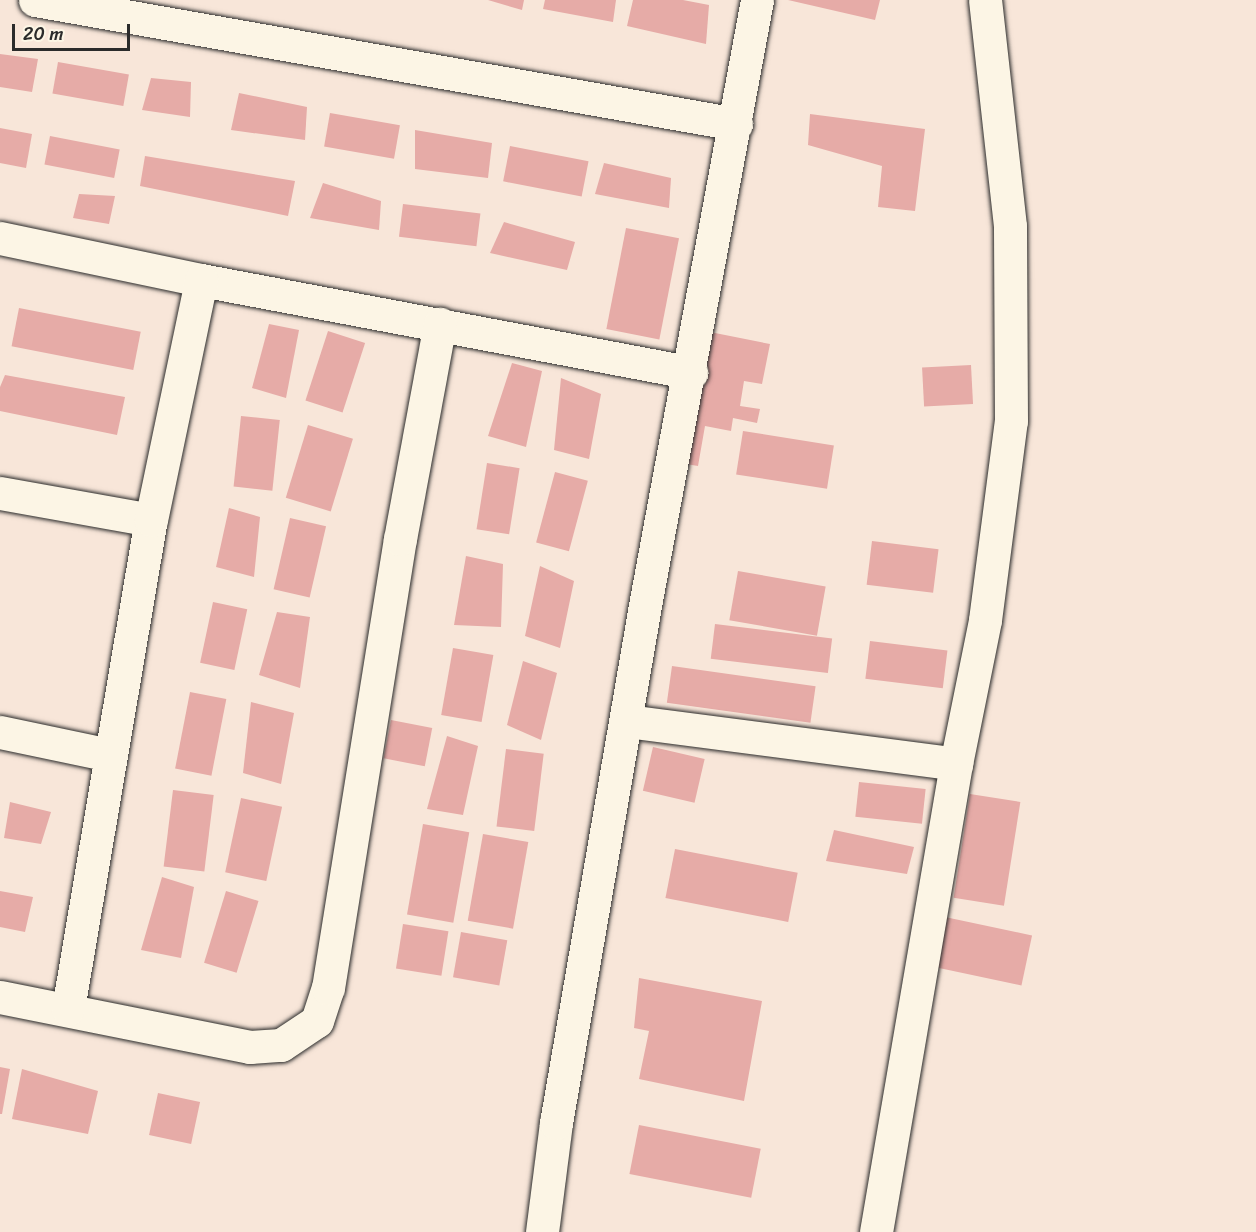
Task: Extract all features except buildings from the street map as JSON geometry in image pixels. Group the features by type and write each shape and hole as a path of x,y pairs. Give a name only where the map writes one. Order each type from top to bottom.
{"street":[{"path":"35,0 736,124"},
{"path":"542,1232 556,1123 646,600 691,373 757,0"},
{"path":"876,1232 956,764 986,620 1011,420 1010,226 985,0"},
{"path":"0,238 201,280 691,373"},
{"path":"68,1009 151,520 201,280"},
{"path":"0,997 250,1047 281,1045 316,1021 328,988 400,539 440,324"},
{"path":"0,493 151,520"},
{"path":"627,721 956,764"},
{"path":"0,732 110,755"}]}
